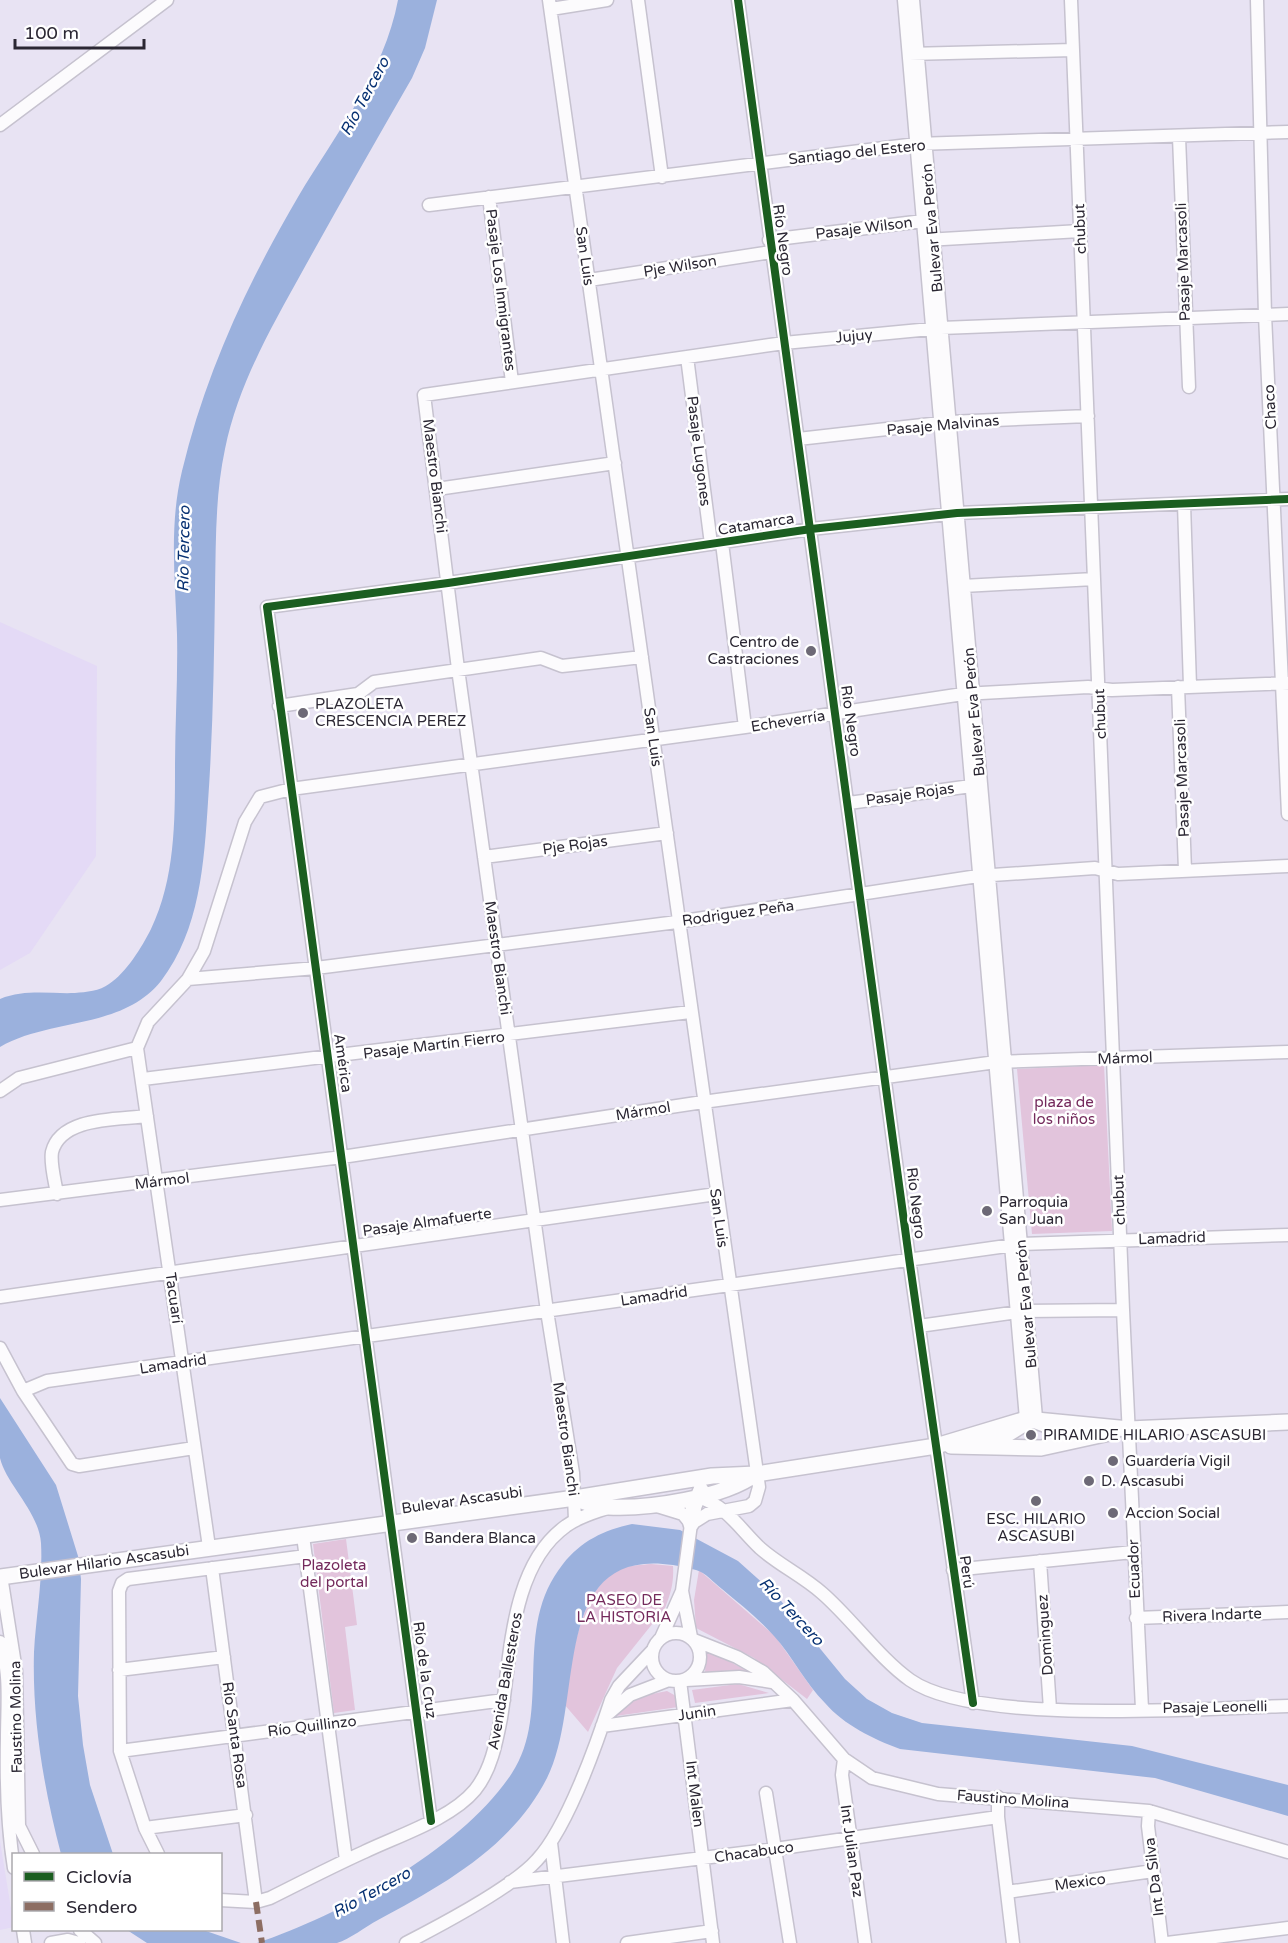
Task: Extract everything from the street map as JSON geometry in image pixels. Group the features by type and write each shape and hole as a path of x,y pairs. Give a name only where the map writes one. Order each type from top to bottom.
{"main road":[{"path":"575,1498 735,1474 756,1474 936,1446 1031,1420 1129,1429 1288,1422"},
{"path":"936,1446 1041,1448 1129,1429"},
{"path":"691,1524 698,1497 705,1484 735,1474"},
{"path":"575,1498 608,1507 650,1505 698,1497 734,1486 756,1474"},
{"name":"Bulevar Ascasubi","path":"209,1547 575,1498"},
{"name":"Bulevar Hilario Ascasubi","path":"1,1576 209,1547"}],"street":[{"path":"0,125 167,0"},
{"path":"550,5 607,0"},
{"path":"638,0 662,177"},
{"name":"Río Negro","path":"738,0 936,1446"},
{"name":"Bulevar Eva Perón","path":"904,0 913,54"},
{"name":"Bulevar Eva Perón","path":"913,0 913,54 920,144 1031,1420"},
{"name":"chubut","path":"1071,0 1129,1429"},
{"name":"Chaco","path":"1257,0 1266,315 1285,683 1288,814"},
{"name":"San Luis","path":"550,5 667,832 677,922 728,1286 759,1487 755,1501 744,1508 726,1511"},
{"path":"913,54 1073,50"},
{"name":"Santiago del Estero","path":"429,205 920,144 1288,132"},
{"name":"Pasaje Marcasoli","path":"1179,137 1189,387"},
{"name":"Bulevar Eva Perón","path":"920,144 922,220 929,240"},
{"name":"Pasaje Los Inmigrantes","path":"489,197 512,382"},
{"name":"Pasaje Wilson","path":"770,246 922,220"},
{"path":"929,240 1080,231"},
{"name":"Pje Wilson","path":"589,280 770,246"},
{"name":"Jujuy","path":"424,395 784,343 937,329 1288,314"},
{"name":"Pasaje Lugones","path":"687,357 745,727"},
{"name":"Maestro Bianchi","path":"424,395 458,669 575,1498 575,1520"},
{"name":"Pasaje Malvinas","path":"798,439 945,422 1088,416"},
{"path":"437,489 615,463"},
{"name":"Catamarca","path":"267,607 448,583 811,529 953,514 1288,499"},
{"name":"Pasaje Marcasoli","path":"1184,504 1185,870"},
{"name":"Bulevar Eva Perón","path":"953,514 963,586 971,786 983,876"},
{"path":"963,586 1094,579"},
{"name":"América","path":"267,607 392,1523"},
{"path":"279,706 358,694 374,682 458,669 541,658 562,666 642,657"},
{"name":"Echeverría","path":"137,1048 148,1022 188,979 204,951 242,833 254,804 260,797 291,789 654,740 968,694 1099,687 1112,690 1285,683"},
{"name":"Pasaje Rojas","path":"849,803 971,786"},
{"name":"Pje Rojas","path":"484,857 667,832"},
{"name":"Rodriguez Peña","path":"188,979 316,968 677,922 983,876 1095,868 1118,874 1288,866"},
{"name":"Pasaje Martín Fierro","path":"142,1079 690,1012"},
{"path":"0,1091 19,1078 137,1048"},
{"name":"Tacuarí","path":"137,1048 209,1547"},
{"name":"Mármol","path":"0,1200 342,1157 703,1102 1000,1062 1288,1052"},
{"path":"57,1194 52,1154 54,1146 70,1128 147,1116"},
{"name":"Pasaje Almafuerte","path":"0,1297 716,1194"},
{"name":"Lamadrid","path":"23,1391 46,1381 366,1338 909,1258 1016,1245 1288,1235"},
{"path":"919,1326 1020,1312 1123,1310"},
{"path":"0,1348 23,1391 67,1460 72,1464 79,1466 194,1448"},
{"path":"978,1447 1009,1435 1031,1420 1090,1437"},
{"name":"Ecuador","path":"1129,1429 1142,1709"},
{"name":"Perú","path":"936,1446 973,1703"},
{"name":"Pasaje Leonelli","path":"698,1497 726,1511 767,1554 824,1594 908,1679 936,1693 973,1703 1050,1709 1288,1706"},
{"path":"411,1942 510,1882 536,1862 550,1844 570,1807 619,1686 661,1638 682,1591 691,1524 683,1514 650,1505"},
{"name":"Avenida Ballesteros","path":"222,1900 256,1902 431,1821 466,1798 486,1773 496,1747 514,1622 523,1591 545,1545 575,1520 608,1507"},
{"path":"691,1524 707,1514 726,1511"},
{"name":"Río de la Cruz","path":"392,1523 431,1821"},
{"path":"303,1536 346,1860"},
{"path":"953,1570 1133,1552"},
{"name":"Bulevar Hilario Ascasubi","path":"119,1670 119,1591 122,1583 128,1579 306,1556"},
{"name":"Dominguez","path":"1040,1561 1050,1709"},
{"name":"Río Santa Rosa","path":"212,1568 256,1902"},
{"name":"Faustino Molina","path":"1,1576 2,1604 16,1671 18,1826 32,1853"},
{"path":"604,1721 630,1695 678,1680 697,1670 700,1663 699,1647 693,1639 682,1591"},
{"name":"Rivera Indarte","path":"1136,1618 1288,1612"},
{"name":"Faustino Molina","path":"661,1638 675,1632 745,1661 793,1700 844,1759 872,1778 938,1794 998,1797 1149,1811 1288,1852"},
{"name":"Faustino Molina","path":"0,1642 8,1681 6,1780 12,1854"},
{"path":"652,1651 652,1659 657,1672 678,1680 739,1677 773,1682"},
{"path":"158,1853 145,1828 120,1751 119,1670 224,1657"},
{"name":"Int Malen","path":"678,1680 685,1715 712,1937"},
{"name":"Río Quillinzo","path":"120,1751 504,1700"},
{"name":"Junin","path":"604,1721 685,1715 793,1700"},
{"name":"Int Julian Paz","path":"844,1759 842,1775 865,1943"},
{"path":"766,1793 790,1943"},
{"path":"998,1797 998,1817 1013,1943"},
{"name":"Int Da Silva","path":"1149,1811 1148,1826 1162,1943"},
{"path":"145,1828 246,1815"},
{"name":"Chacabuco","path":"510,1882 703,1859 998,1817"},
{"path":"550,1844 564,1943"},
{"name":"Mexico","path":"1007,1892 1154,1871"},
{"path":"1167,1943 1288,1928"},
{"path":"82,1931 95,1943"},
{"path":"627,1943 712,1937"},
{"path":"51,1943 73,1938"}],"shaded area":[{"path":"0,622 97,666 96,856 30,953 0,970"},
{"path":"0,1841 12,1927 0,1930"}],"green space":[{"name":"plaza de los niños","path":"1104,1065 1112,1231 1032,1234 1017,1069"},
{"name":"Plazoleta del portal","path":"346,1539 357,1625 345,1627 355,1710 334,1713 313,1544"},
{"name":"PASEO DE LA HISTORIA","path":"651,1564 673,1566 667,1603 617,1668 588,1732 564,1704 574,1648 587,1608 596,1591 608,1577 626,1567"},
{"path":"699,1570 775,1636 813,1690 807,1699 754,1658 696,1628 694,1600"},
{"path":"706,1649 749,1672 737,1670 705,1674"},
{"path":"738,1684 769,1693 695,1703 692,1690"},
{"path":"667,1691 676,1696 678,1707 616,1716 633,1701"}],"water":[{"name":"Río Tercero","path":"398,0 437,0 425,48 412,78 267,336 238,402 225,449 219,484 217,519 212,722 206,825 198,895 184,940 161,981 145,997 106,1016 40,1031 0,1047 0,999 28,993 84,992 105,986 115,979 133,959 151,929 159,910 169,870 174,829 177,651 174,532 182,471 203,399 245,296 279,230 370,78 382,53"},
{"path":"0,1398 56,1485 78,1556 81,1579 78,1696 83,1745 90,1785 113,1853 61,1853 44,1779 35,1703 34,1652 41,1543 35,1520 3,1468 0,1458"},
{"name":"Río Tercero","path":"632,1524 680,1530 738,1561 777,1596 845,1679 867,1699 892,1713 922,1723 1132,1746 1288,1785 1288,1816 1155,1778 900,1749 869,1736 833,1711 811,1687 781,1644 768,1630 706,1575 696,1570 647,1564 614,1574 592,1596 580,1628 559,1744 547,1778 515,1824 495,1844 451,1878 342,1941 337,1943 257,1943 325,1915 398,1876 463,1827 490,1801 512,1773 524,1749 530,1723 539,1615 548,1589 563,1564 577,1549 603,1533"},
{"path":"129,1931 206,1931 241,1943 147,1943"}],"marked path":[{"path":"256,1902 262,1943"}],"cycle path":[{"path":"738,0 909,1258 973,1703"},
{"path":"431,1821 267,607 448,583 811,529 957,513 1288,499"}],"place":[{"name":"Centro de Castraciones","path":"811,651"},
{"name":"PLAZOLETA CRESCENCIA PEREZ","path":"303,713"},
{"name":"Parroquia San Juan","path":"987,1211"},
{"name":"PIRAMIDE HILARIO ASCASUBI","path":"1031,1435"},
{"name":"Guardería Vigil","path":"1113,1461"},
{"name":"D. Ascasubi","path":"1089,1481"},
{"name":"ESC. HILARIO ASCASUBI","path":"1036,1501"},
{"name":"Accion Social","path":"1113,1513"},
{"name":"Bandera Blanca","path":"412,1538"}]}
